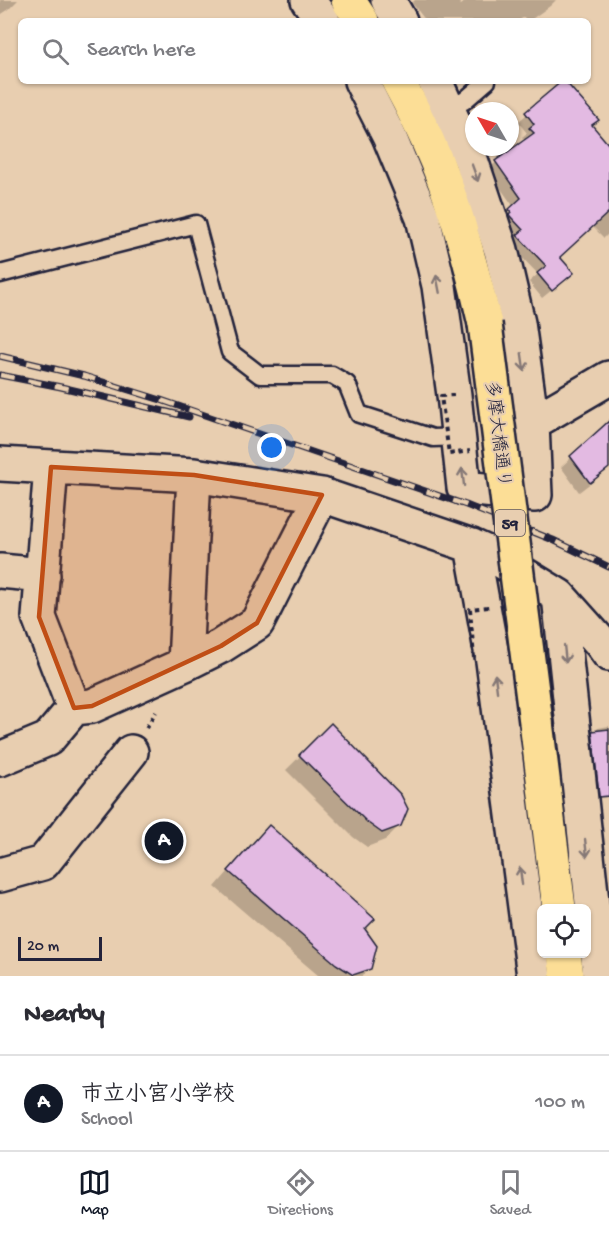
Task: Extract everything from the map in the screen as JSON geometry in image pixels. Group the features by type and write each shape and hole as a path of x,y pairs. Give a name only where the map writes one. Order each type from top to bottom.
{"main road":[{"path":"348,0 360,18"},
{"name":"多摩大橋通り","path":"400,84 439,168 452,203 464,239 485,324 558,904"},
{"path":"565,958 567,976"}],"street":[{"path":"308,0 321,18"},
{"path":"388,0 398,18"},
{"path":"363,84 389,136 423,218 439,286 454,394 465,444 464,488 535,495 532,423 518,322 501,250 471,160 442,94"},
{"path":"532,423 609,378"},
{"path":"0,464 194,475 322,495 472,546 489,554 559,596 609,654"},
{"path":"51,467 39,617 74,708"},
{"path":"185,664 194,475"},
{"path":"0,759 48,740 74,708 92,706 185,664 221,646 257,623 322,495"},
{"path":"472,546 493,661 534,976"},
{"path":"0,572 43,574"},
{"path":"559,596 600,976"},
{"path":"0,875 43,863 131,752"}],"lane":[{"path":"442,94 464,101 484,84"},
{"path":"0,274 196,224 230,352 260,375 332,375 347,384 359,414 433,438 465,444"}],"path":[{"path":"454,394 441,396 449,454 465,444"},
{"path":"474,658 470,609 489,608"}],"highlighted area":[{"path":"51,467 194,475 322,495 257,623 221,646 92,706 74,708 39,617"}],"building":[{"path":"558,84 568,84 599,120 592,125 609,145 609,212 560,257 574,273 552,291 537,273 546,266 517,235 523,230 510,216 509,209 521,198 495,161 502,156 519,156 519,144 534,133 529,128 534,124 525,112"},
{"path":"609,421 609,468 590,483 570,456"},
{"path":"331,723 401,795 408,809 401,826 382,833 368,823 299,755"},
{"path":"609,729 609,796 599,797 592,731"},
{"path":"269,825 375,919 365,929 377,946 371,969 353,975 336,964 228,871"}],"railway":[{"path":"0,356 84,376 161,400 466,505 553,540 609,567"},
{"path":"0,375 189,417"}],"place":[{"name":"市立小宮小学校","path":"164,841"}]}
